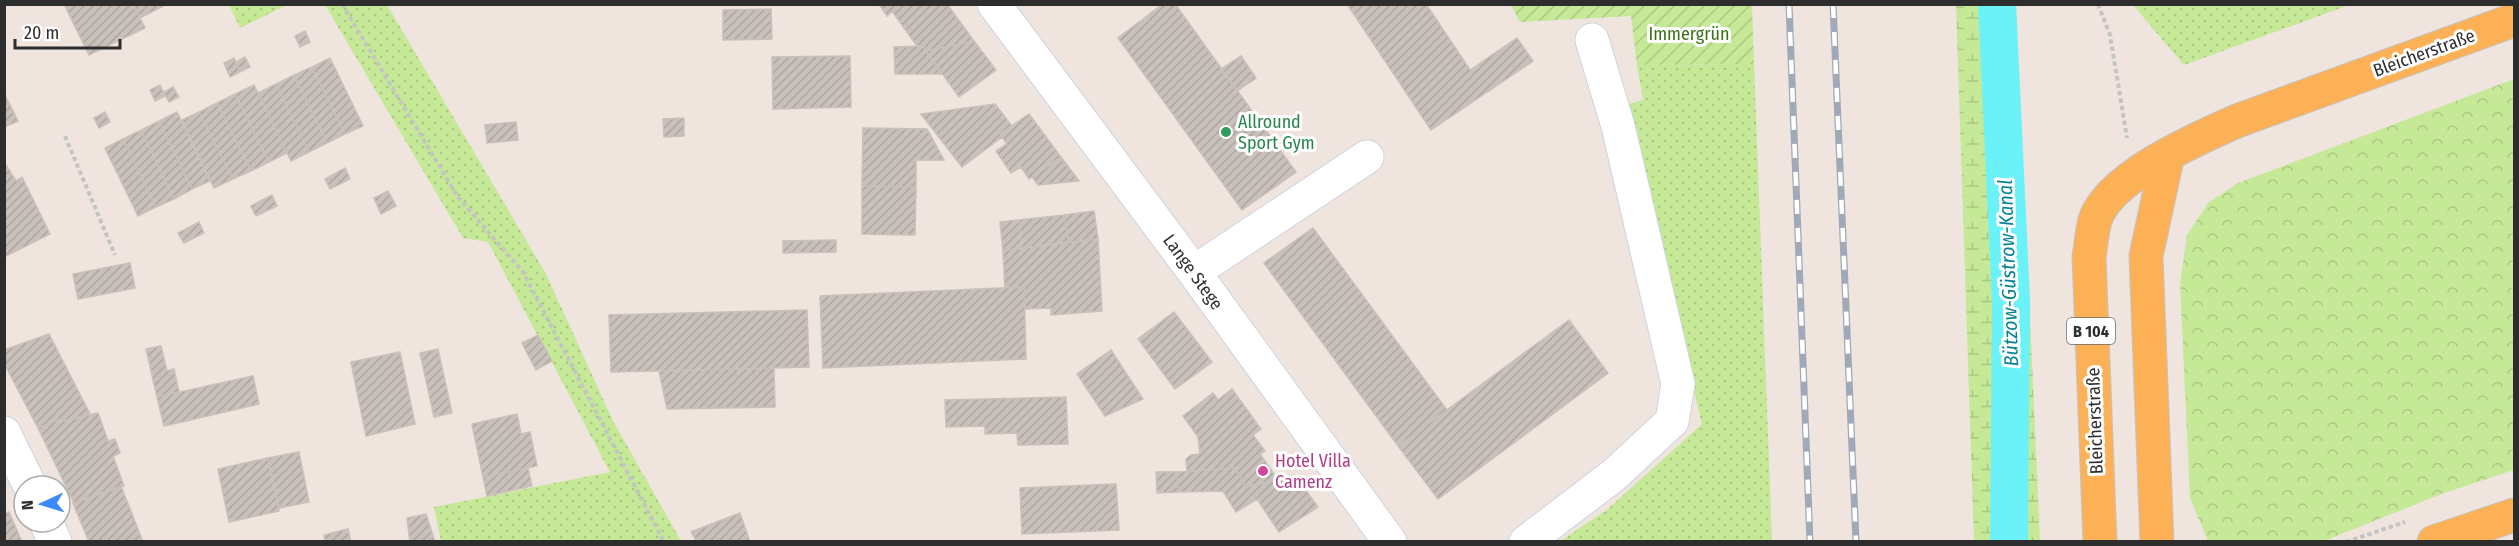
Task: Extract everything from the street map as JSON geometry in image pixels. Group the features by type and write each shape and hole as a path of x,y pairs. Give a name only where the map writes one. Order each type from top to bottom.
{"main road":[{"name":"Bleicherstraße","path":"2100,542 2088,257 2096,218 2113,194 2134,175 2193,140 2237,121 2514,20"},
{"path":"2157,542 2146,256 2168,154"},
{"path":"2434,542 2514,514"}],"street":[{"name":"Lange Stege","path":"994,4 1194,272 1390,542"},
{"path":"1526,542 1614,475 1672,422 1678,384 1618,126 1592,40"},
{"path":"1194,272 1367,157"},
{"path":"4,433 24,474"}],"path":[{"path":"342,4 458,197 523,272 664,542"},
{"path":"2098,4 2110,35 2134,175"},
{"path":"65,136 115,255"}],"green space":[{"path":"229,5 287,5 240,28"},
{"path":"325,5 387,5 546,274 613,421 681,541 441,541 434,507 610,472 488,242 463,238"},
{"name":"Immergrün","path":"1511,5 1752,5 1754,64 1637,65 1631,16 1520,22"},
{"path":"1956,5 2016,5 2040,541 1974,541"},
{"path":"2133,5 2349,5 2184,65"},
{"path":"1754,64 1772,541 1559,542 1608,509 1702,424 1653,226 1628,104 1643,100 1637,65"},
{"path":"2514,79 2514,470 2444,493 2324,541 2208,541 2190,498 2180,284 2187,235 2208,203 2238,183"}],"building":[{"path":"64,4 133,4 145,28 89,55"},
{"path":"133,4 167,4 140,18"},
{"path":"879,4 947,4 974,41 926,51 923,46 917,46 892,11 887,16"},
{"name":"Allround Sport Gym","path":"1163,4 1175,4 1296,172 1242,210 1118,38"},
{"path":"1347,4 1426,4 1470,70 1517,38 1533,61 1431,130"},
{"path":"771,9 772,39 723,40 723,10"},
{"path":"305,31 310,42 300,47 295,36"},
{"path":"974,41 996,70 959,97 926,51"},
{"path":"923,46 942,74 895,74 894,47"},
{"path":"850,56 851,107 773,109 772,57"},
{"path":"1241,56 1256,78 1237,91 1221,69"},
{"path":"245,57 250,67 240,72 236,62"},
{"path":"234,58 240,72 230,77 224,63"},
{"path":"330,58 363,126 345,134 312,67"},
{"path":"312,67 345,134 327,143 294,75"},
{"path":"294,75 327,143 309,152 276,84"},
{"path":"276,84 309,152 291,161 258,93"},
{"path":"160,85 165,96 155,101 150,90"},
{"path":"254,85 287,153 269,162 235,94"},
{"path":"173,87 179,97 169,102 164,92"},
{"path":"4,93 18,121 4,127"},
{"path":"235,94 269,162 251,171 217,103"},
{"path":"217,103 251,171 233,179 199,112"},
{"path":"995,104 1012,126 1000,134 1002,137 962,167 921,114"},
{"path":"105,112 110,122 99,128 94,118"},
{"path":"177,112 210,181 192,189 159,121"},
{"path":"199,112 233,179 214,188 182,120"},
{"path":"1029,114 1061,157 1029,179 1021,167 1011,173 996,151 1007,144 1000,134"},
{"path":"684,118 684,136 664,137 663,119"},
{"path":"159,121 192,189 174,199 141,130"},
{"path":"516,122 518,140 487,143 485,125"},
{"path":"863,128 927,129 944,160 916,160 916,187 862,186"},
{"path":"141,130 174,199 156,207 123,139"},
{"path":"123,139 156,207 138,216 105,148"},
{"path":"1061,157 1079,181 1038,185 1032,177"},
{"path":"4,162 16,181 22,177 50,234 4,257"},
{"path":"345,168 350,179 330,189 325,179"},
{"path":"862,186 916,187 915,235 862,234"},
{"path":"388,191 396,206 381,214 374,198"},
{"path":"272,195 277,206 256,216 251,206"},
{"path":"1094,211 1098,239 1069,242 1064,215"},
{"path":"1064,215 1069,242 1022,248 1019,220"},
{"path":"1019,220 1022,248 1003,251 1000,222"},
{"path":"199,222 204,233 184,243 178,233"},
{"path":"1313,228 1447,410 1398,446 1264,263"},
{"path":"1098,239 1102,311 1051,315 1051,308 1025,309 1024,287 1005,288 1003,251"},
{"path":"836,240 836,252 783,253 783,241"},
{"path":"130,263 135,288 78,299 73,274"},
{"path":"1024,287 1026,359 823,368 820,296"},
{"path":"807,310 809,367 611,372 609,315"},
{"path":"1174,312 1212,362 1175,389 1138,339"},
{"path":"1569,320 1608,373 1438,499 1398,446"},
{"path":"49,334 90,414 65,421 63,418 38,428 4,363 4,350"},
{"path":"538,335 552,361 536,370 522,343"},
{"path":"161,346 167,371 174,369 179,392 157,397 146,349"},
{"path":"438,349 452,413 434,417 420,353"},
{"path":"1111,350 1143,399 1105,416 1077,374"},
{"path":"400,352 415,424 366,436 351,362"},
{"path":"774,368 775,407 667,409 659,371"},
{"path":"253,376 259,404 164,426 157,397"},
{"path":"1232,389 1261,429 1253,435 1265,451 1260,454 1278,480 1246,487 1235,468 1187,471 1186,459 1191,455 1200,454 1198,437 1183,416 1213,393 1218,400"},
{"path":"1066,397 1068,444 1018,445 1017,433 985,434 985,426 946,427 945,400"},
{"path":"98,413 108,441 115,439 120,453 113,456 124,486 74,503 72,474 60,474 38,428 63,418 65,421"},
{"path":"517,414 521,434 530,432 537,466 483,477 472,424"},
{"path":"299,452 309,502 279,508 268,458"},
{"path":"268,458 279,511 229,522 218,469"},
{"path":"528,468 532,486 487,496 483,477"},
{"path":"1235,468 1246,487 1295,475 1318,507 1279,532 1257,499 1236,512 1223,491 1178,492 1177,472"},
{"path":"1156,472 1177,472 1178,492 1157,493"},
{"path":"1116,484 1119,530 1022,534 1020,488"},
{"path":"121,486 143,542 89,542 73,503"},
{"path":"9,512 12,519 12,534 19,534 22,542 4,542 4,514"},
{"path":"740,513 750,542 697,542 691,532"},
{"path":"426,514 435,542 410,542 407,518"},
{"path":"348,529 351,542 325,542 324,535"}],"waterway":[{"name":"Bützow-Güstrow-Kanal","path":"1997,4 2011,301 2009,542"}],"railway":[{"path":"1789,4 1810,542"},
{"path":"1833,4 1856,542"}],"place":[{"name":"Allround Sport Gym","path":"1226,132"},
{"name":"Hotel Villa Camenz","path":"1263,471"}]}
